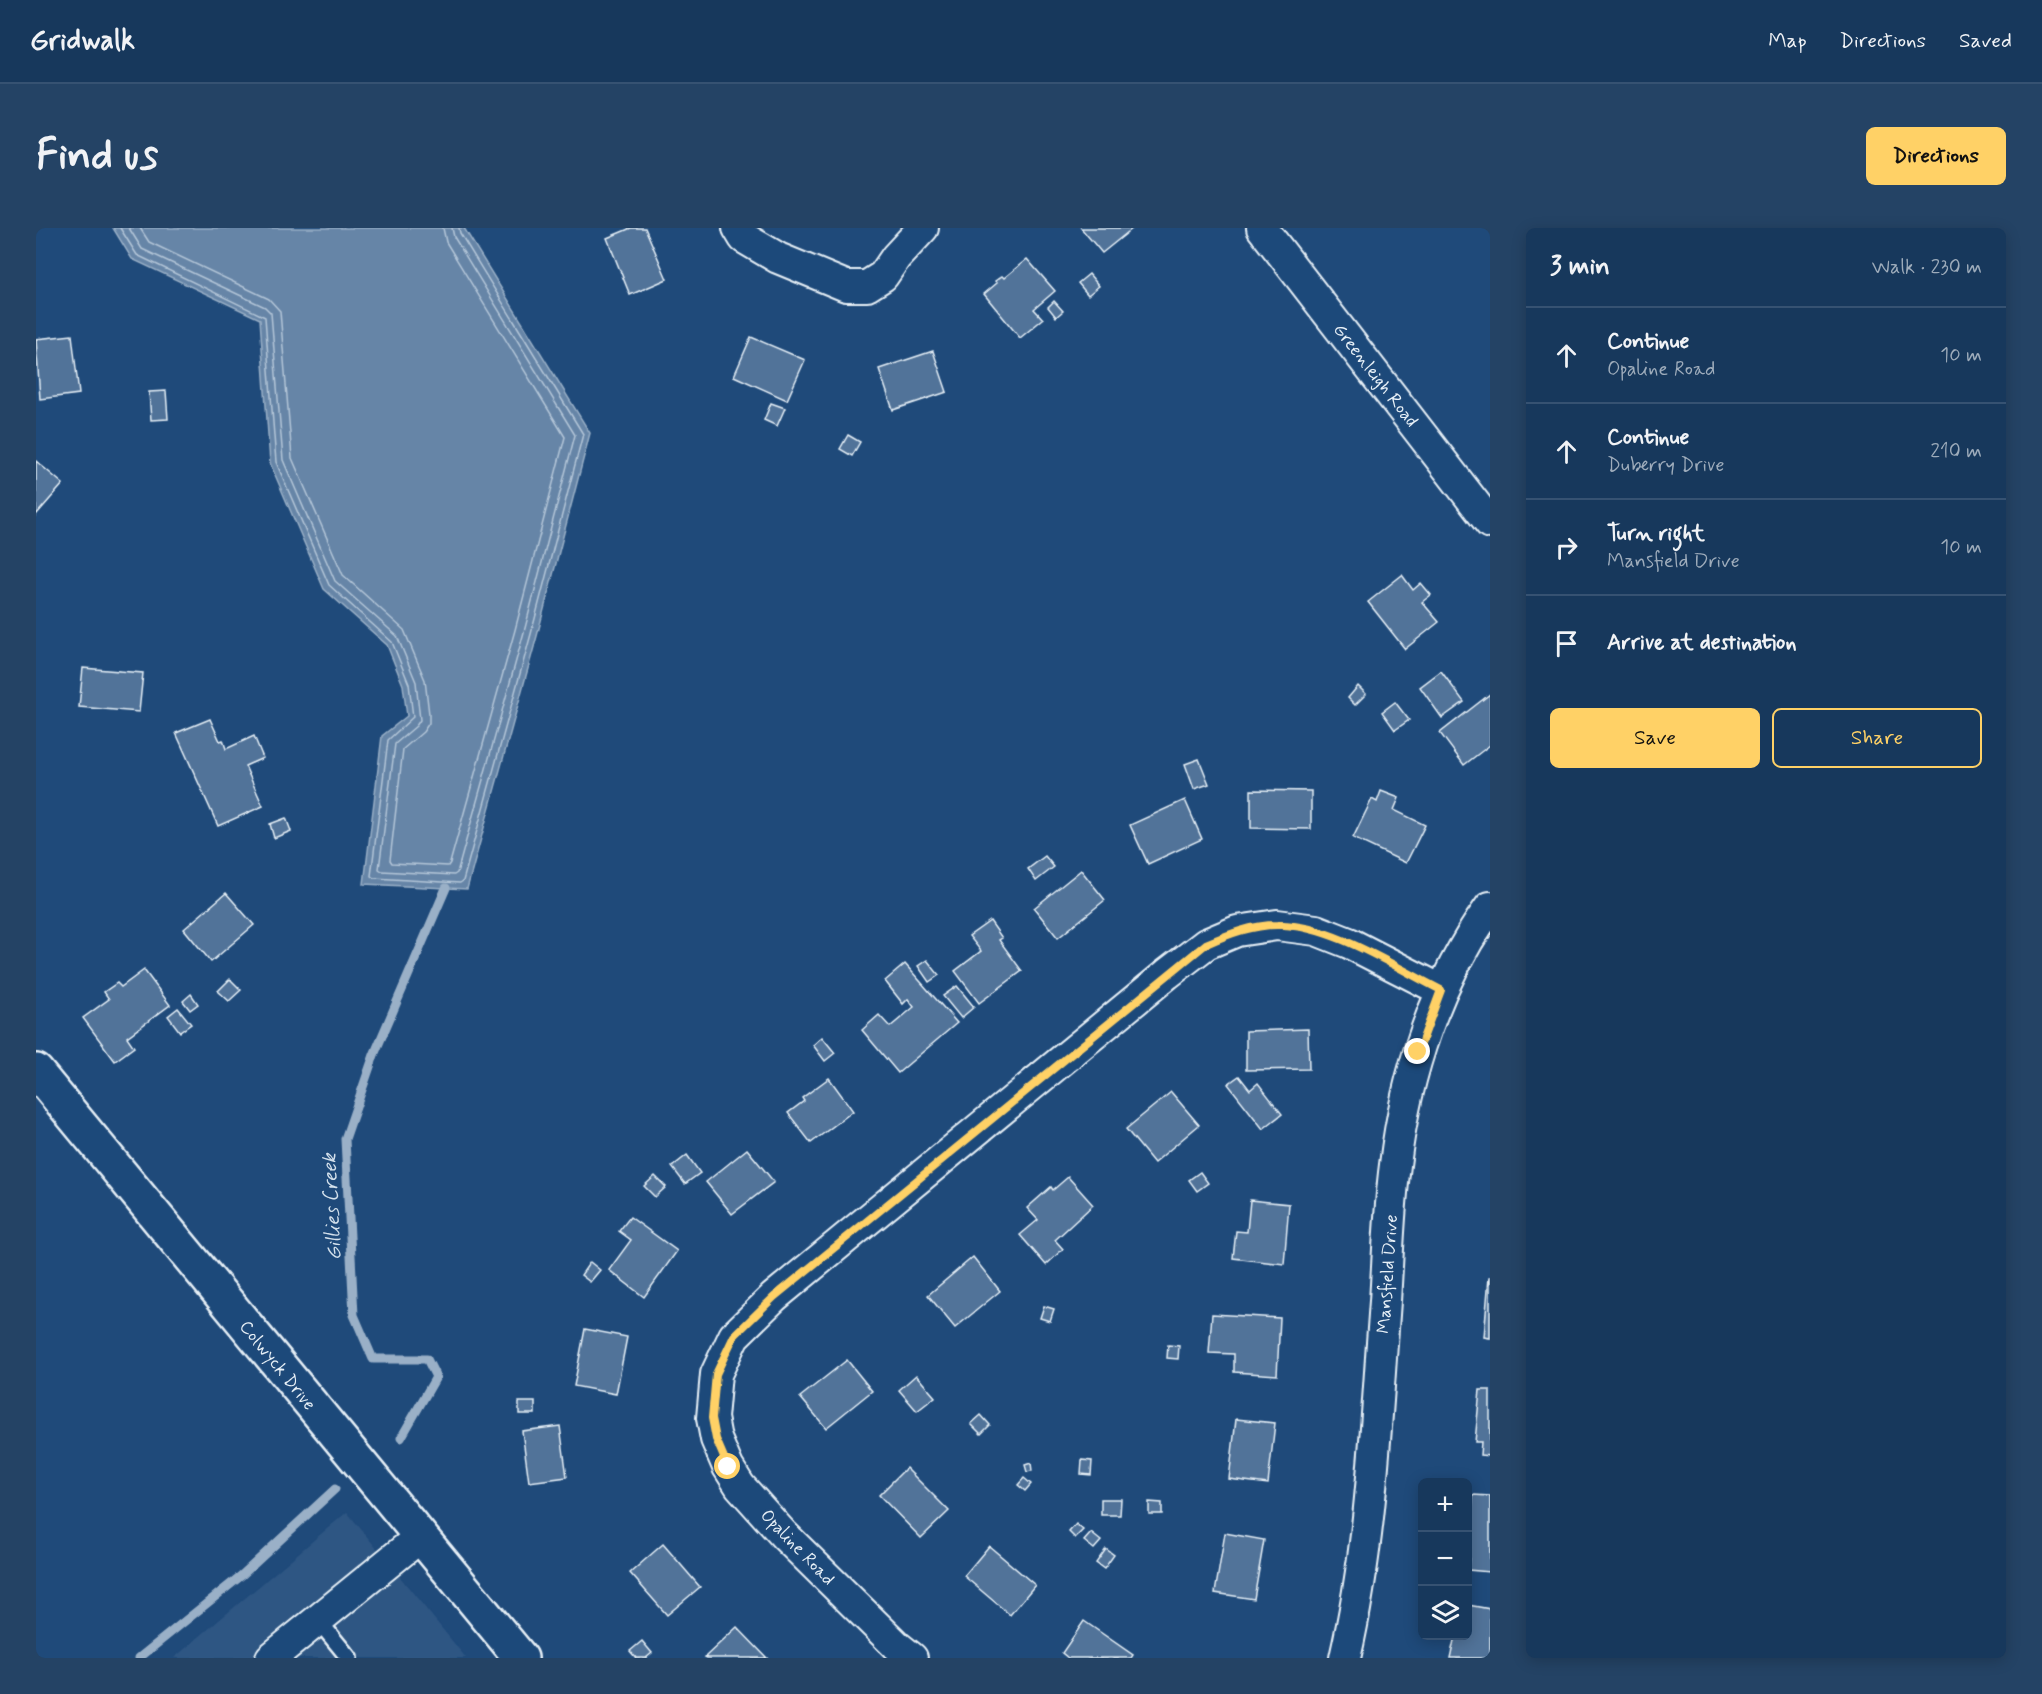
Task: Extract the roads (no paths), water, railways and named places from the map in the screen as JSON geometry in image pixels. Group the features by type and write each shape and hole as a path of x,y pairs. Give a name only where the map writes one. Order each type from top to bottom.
{"street":[{"path":"738,228 744,238 778,258 846,286 867,286 883,276 896,257 923,228"},
{"name":"Greenleigh Road","path":"1262,228 1490,523"},
{"name":"Mansfield Drive","path":"1345,1658 1354,1617 1371,1495 1395,1166 1404,1103 1418,1052 1441,990 1490,907"},
{"name":"Opaline Road","path":"912,1658 784,1535 740,1486 728,1467 716,1439 712,1418 716,1374 734,1336 774,1297 1206,944 1237,931 1277,925 1316,930 1349,943 1441,990"},
{"name":"Colwyck Drive","path":"36,1071 521,1658"},
{"path":"271,1658 420,1537"}],"lane":[{"path":"318,1620 349,1658"}],"water":[{"path":"113,228 464,228 590,433 467,889 364,884 382,736 407,716 403,685 387,645 324,589 270,463 260,319 132,259"}],"waterway":[{"name":"Gillies Creek","path":"401,1438 436,1377 427,1359 373,1359 354,1315 345,1139 374,1055 446,888"},
{"name":"Gillies Creek","path":"139,1658 242,1575 335,1489"}]}
